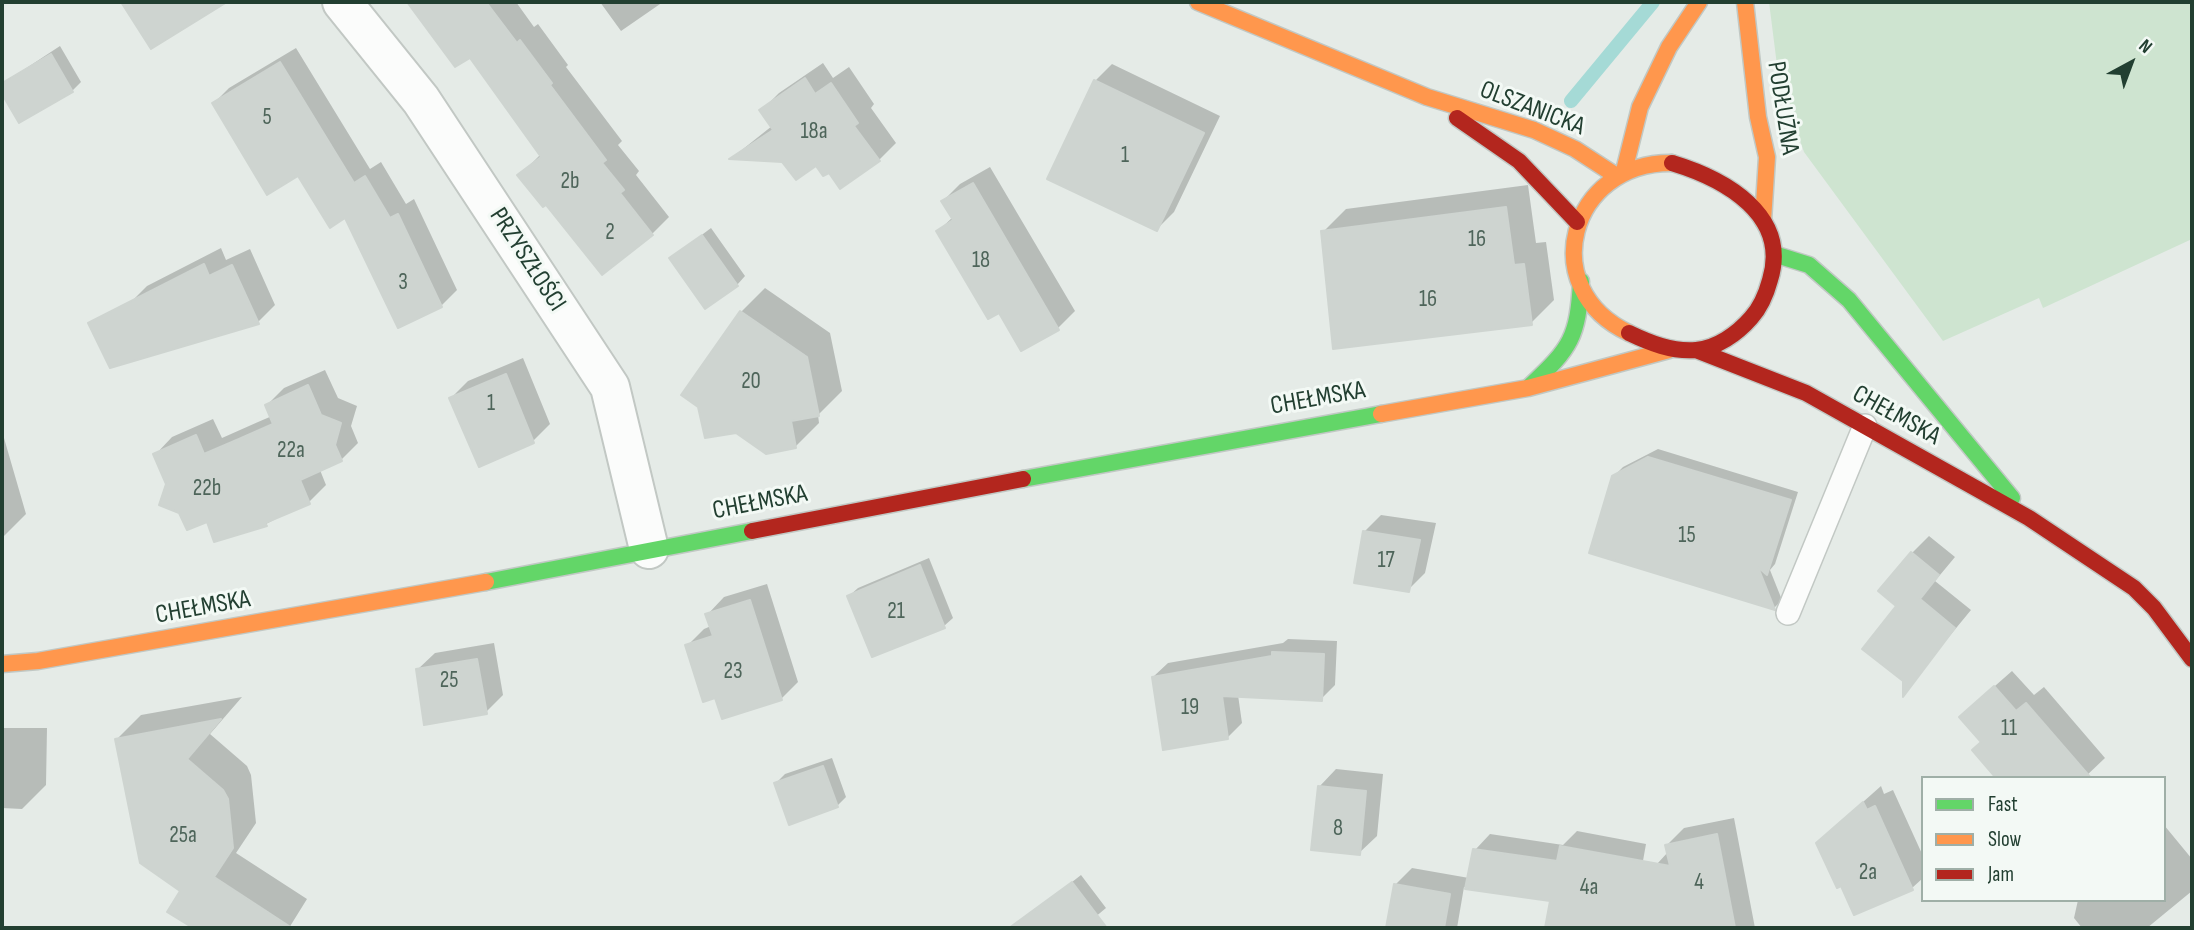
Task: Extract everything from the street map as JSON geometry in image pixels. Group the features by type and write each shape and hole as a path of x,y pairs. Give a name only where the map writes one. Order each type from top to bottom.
{"street":[{"name":"PRZYSZŁOŚCI","path":"342,2 421,100 610,387 649,549"},
{"name":"OLSZANICKA","path":"1198,2 1427,97 1534,131 1620,173"},
{"path":"1620,173 1640,107 1669,47 1699,2"},
{"name":"PODŁUŻNA","path":"1745,2 1758,117 1767,157 1763,221"},
{"name":"OLSZANICKA","path":"1427,97 1519,161 1577,222"},
{"path":"1672,163 1700,171 1746,198 1763,221 1777,255 1768,289 1758,311 1741,330 1720,343 1696,350 1669,350 1625,333 1605,320 1589,303 1573,244 1577,222 1599,186 1620,173 1643,164 1672,163"},
{"name":"CHEŁMSKA","path":"1777,255 1809,265 1849,300 2029,518"},
{"path":"1528,388 1564,355 1579,328 1581,281"},
{"name":"CHEŁMSKA","path":"2,664 38,661 456,588 649,549 1528,388 1669,350"},
{"name":"CHEŁMSKA","path":"1696,350 1807,393 2029,518 2134,588 2189,646"}],"lane":[{"path":"1788,613 1865,426"}],"green space":[{"path":"1769,2 2192,2 2192,239 2043,308 2039,298 1943,341 1804,152 1779,81"}],"building":[{"path":"121,2 227,2 151,49"},
{"path":"407,2 486,2 517,43 520,40 552,83 550,85 606,160 602,163 624,190 620,193 653,235 602,275 546,205 543,207 517,175 541,157 470,58 455,67"},
{"path":"51,54 73,92 19,123 2,94 2,83"},
{"path":"280,62 354,183 365,176 390,218 398,214 442,307 398,328 345,218 330,228 298,176 267,195 212,103"},
{"path":"805,78 815,94 831,83 858,123 854,126 880,161 840,189 829,173 823,176 816,166 796,180 782,162 729,159 773,130 759,110"},
{"path":"1094,80 1204,133 1157,231 1047,179"},
{"path":"973,183 1059,330 1021,351 999,313 988,319 936,231 953,220 941,201"},
{"path":"1506,207 1514,265 1524,264 1532,325 1333,349 1321,231"},
{"path":"702,235 738,286 705,309 669,258"},
{"path":"204,264 209,276 232,265 259,324 110,368 88,323"},
{"path":"740,311 807,357 819,416 791,421 796,448 766,454 736,433 705,438 698,407 681,395"},
{"path":"506,374 534,443 479,467 449,398"},
{"path":"308,385 321,415 341,423 335,445 342,461 300,480 310,504 265,523 267,526 214,542 207,522 187,530 179,513 159,505 166,484 153,454 196,435 204,454 273,424 265,405"},
{"path":"1648,457 1791,500 1767,575 1758,567 1775,610 1589,553 1612,476"},
{"path":"1363,531 1420,540 1409,592 1354,583"},
{"path":"1911,552 1939,575 1920,599 1955,628 1903,697 1903,681 1862,649 1896,606 1878,591"},
{"path":"920,565 945,628 872,657 847,596"},
{"path":"750,600 782,700 722,719 715,698 703,702 685,645 713,636 705,614"},
{"path":"1272,652 1324,654 1322,701 1222,696 1228,739 1163,750 1152,677 1272,656"},
{"path":"477,659 487,714 424,725 416,669"},
{"path":"1994,686 2016,711 2026,703 2089,776 1994,776 1972,750 1981,742 1959,717"},
{"path":"221,719 187,759 223,790 228,799 233,848 214,877 292,928 193,928 167,912 180,891 140,863 115,739"},
{"path":"823,766 838,807 789,825 774,783"},
{"path":"1318,786 1366,791 1360,855 1311,850"},
{"path":"1863,802 1867,810 1875,806 1913,890 1854,915 1841,886 1837,888 1816,843"},
{"path":"1717,834 1735,928 1545,928 1550,901 1465,889 1473,849 1557,861 1560,846 1670,866 1665,845"},
{"path":"1072,882 1107,928 1009,928"},
{"path":"1394,884 1450,894 1444,928 1386,928"}],"waterway":[{"path":"1571,101 1653,2"}],"traffic: fast":[{"path":"1777,255 1809,265 1849,300 2012,498"},
{"path":"1530,386 1555,361 1570,340 1578,316 1581,281"},
{"path":"1023,479 1381,414"},
{"path":"486,582 752,531"}],"traffic: slow":[{"path":"1198,2 1427,97 1534,130 1575,149 1615,175"},
{"path":"1624,171 1640,107 1669,47 1699,2"},
{"path":"1745,2 1758,117 1767,157 1763,221"},
{"path":"1629,333 1600,313 1582,288 1574,260 1577,231 1588,205 1609,183 1637,168 1672,163"},
{"path":"1381,414 1528,388 1669,350"},
{"path":"2,664 38,661 486,582"}],"traffic: jam":[{"path":"1457,118 1519,161 1577,222"},
{"path":"1629,333 1678,350 1696,350 1719,343 1733,335 1758,310 1770,280 1774,257 1771,237 1762,219 1732,190 1672,163"},
{"path":"1696,350 1806,393 2029,518 2134,588 2154,608 2192,659"},
{"path":"752,531 1023,479"}]}
